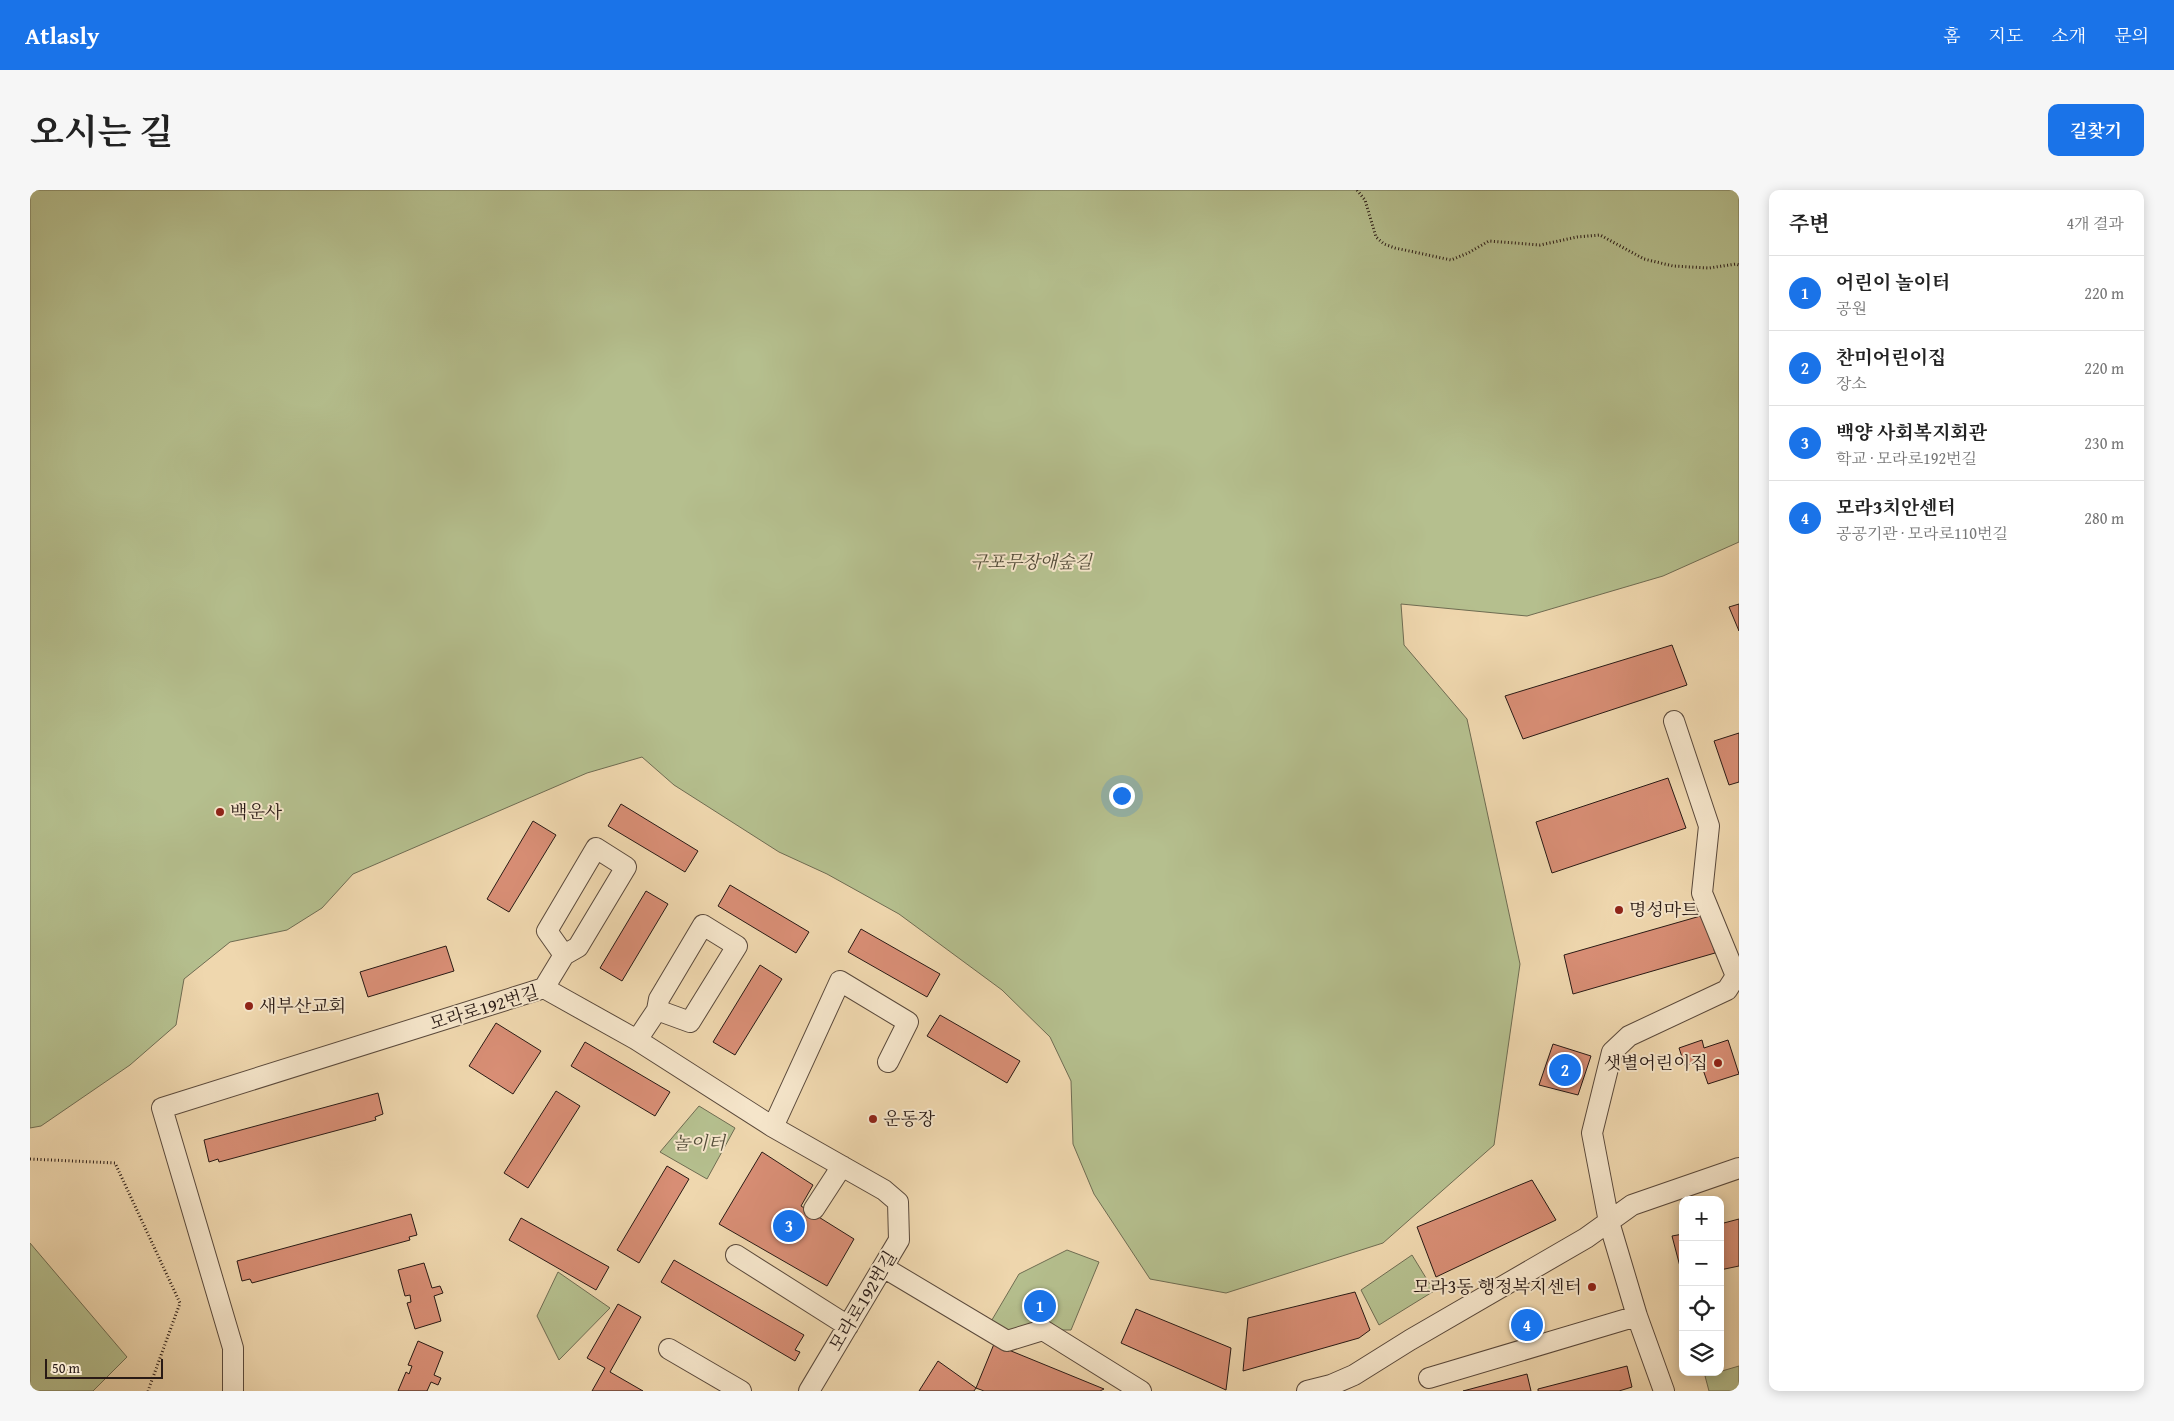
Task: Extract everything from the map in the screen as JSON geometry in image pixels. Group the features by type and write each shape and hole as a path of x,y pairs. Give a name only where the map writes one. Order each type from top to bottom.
{"street":[{"path":"1664,1391 1637,1316 1609,1222 1592,1133 1612,1052 1629,1036 1727,990 1736,976 1702,893 1709,826 1674,722"},
{"path":"544,988 564,955 578,947 626,866 596,848 547,932 564,955"},
{"path":"637,1040 656,1010 659,999 703,925 737,946 690,1022 656,1010"},
{"path":"773,1127 840,981 908,1022 888,1062"},
{"name":"모라로192번길","path":"233,1391 233,1348 162,1108 544,988 637,1040 773,1127 884,1190 898,1202 899,1240 809,1391"},
{"path":"814,1209 842,1166"},
{"path":"1307,1391 1332,1388 1410,1340 1586,1238 1632,1205 1739,1168"},
{"path":"736,1255 848,1326"},
{"path":"883,1267 1007,1342 1043,1330 1142,1391"},
{"path":"1429,1378 1637,1316"},
{"path":"669,1349 742,1391"}],"path":[{"path":"1357,190 1365,200 1376,237 1384,244 1428,256 1451,260 1489,241 1540,245 1577,236 1600,235 1644,259 1673,266 1709,268 1739,265"},
{"path":"30,1159 115,1163 180,1303 148,1391"}],"green space":[{"name":"구포무장애숲길","path":"30,190 1739,190 1739,542 1663,576 1527,616 1401,604 1404,645 1467,719 1520,964 1494,1145 1383,1243 1226,1293 1150,1279 1094,1194 1073,1144 1071,1081 1050,1037 1002,990 899,914 827,874 779,852 674,785 642,757 587,773 353,874 322,908 287,930 230,942 184,979 176,1025 130,1065 41,1126 30,1128"},
{"name":"놀이터","path":"699,1106 735,1128 707,1179 660,1152"},
{"path":"30,1243 127,1357 93,1391 30,1391"},
{"path":"1067,1250 1099,1262 1071,1330 986,1330 1019,1274"},
{"path":"1412,1255 1434,1291 1379,1325 1361,1290"},
{"path":"558,1272 610,1308 559,1360 537,1316"},
{"path":"1739,1366 1739,1391 1709,1391 1705,1376 1724,1376 1724,1370"}],"building":[{"path":"1739,604 1739,631 1729,607"},
{"path":"1672,645 1687,685 1523,739 1505,696"},
{"path":"1739,733 1739,782 1729,785 1714,741"},
{"path":"1668,778 1686,828 1552,873 1536,822"},
{"path":"621,804 698,851 685,872 608,826"},
{"path":"533,821 556,835 509,912 487,899"},
{"path":"730,885 809,932 796,953 718,906"},
{"path":"646,891 668,904 622,981 600,968"},
{"path":"1704,915 1715,953 1573,994 1564,955"},
{"path":"861,929 940,974 927,997 848,952"},
{"path":"446,946 454,971 368,997 360,972"},
{"path":"760,965 782,979 735,1055 713,1042"},
{"path":"940,1015 1020,1061 1007,1083 927,1036"},
{"path":"496,1023 541,1051 513,1094 469,1066"},
{"name":"샛별어린이집","path":"1702,1040 1704,1048 1728,1040 1739,1074 1708,1084 1700,1061 1685,1066 1679,1048"},
{"path":"585,1042 670,1092 655,1116 571,1066"},
{"path":"1553,1044 1591,1056 1578,1095 1539,1085"},
{"path":"556,1091 580,1106 528,1188 504,1173"},
{"path":"378,1093 383,1114 375,1117 376,1120 219,1162 218,1159 209,1162 204,1140"},
{"path":"762,1152 813,1185 801,1206 854,1239 827,1286 719,1224"},
{"path":"667,1166 689,1179 639,1263 617,1250"},
{"path":"1532,1180 1556,1220 1436,1277 1417,1227"},
{"path":"411,1214 417,1235 409,1237 410,1240 252,1283 250,1279 242,1281 237,1261"},
{"path":"521,1218 609,1267 596,1290 509,1240"},
{"path":"1739,1219 1739,1266 1724,1269 1724,1241 1724,1223"},
{"path":"1679,1235 1679,1263 1672,1236"},
{"path":"674,1260 804,1335 795,1350 800,1352 795,1361 661,1282"},
{"path":"424,1263 432,1288 440,1286 443,1293 434,1296 441,1321 415,1329 407,1303 411,1302 410,1295 405,1296 398,1270"},
{"path":"1355,1292 1370,1330 1359,1338 1243,1371 1248,1318"},
{"path":"618,1304 641,1317 610,1372 643,1391 592,1391 605,1368 587,1358"},
{"path":"1136,1309 1231,1348 1226,1390 1121,1343"},
{"path":"418,1341 443,1352 434,1375 441,1378 438,1385 431,1382 427,1391 398,1391 406,1372 409,1374 412,1366 408,1365"},
{"path":"994,1344 1104,1389 1100,1391 984,1391 976,1388"},
{"path":"938,1361 976,1388 974,1391 919,1391"},
{"path":"1627,1366 1632,1387 1619,1391 1538,1391 1538,1389"},
{"path":"1527,1374 1531,1391 1463,1391"}],"place":[{"name":"백운사","path":"220,812"},
{"name":"명성마트","path":"1619,910"},
{"name":"새부산교회","path":"249,1006"},
{"name":"샛별어린이집","path":"1718,1063"},
{"name":"찬미어린이집","path":"1565,1070"},
{"name":"운동장","path":"873,1119"},
{"name":"백양 사회복지회관","path":"789,1226"},
{"name":"모라3동 행정복지센터","path":"1592,1287"},
{"name":"어린이 놀이터","path":"1040,1306"},
{"name":"모라3치안센터","path":"1527,1325"}]}
